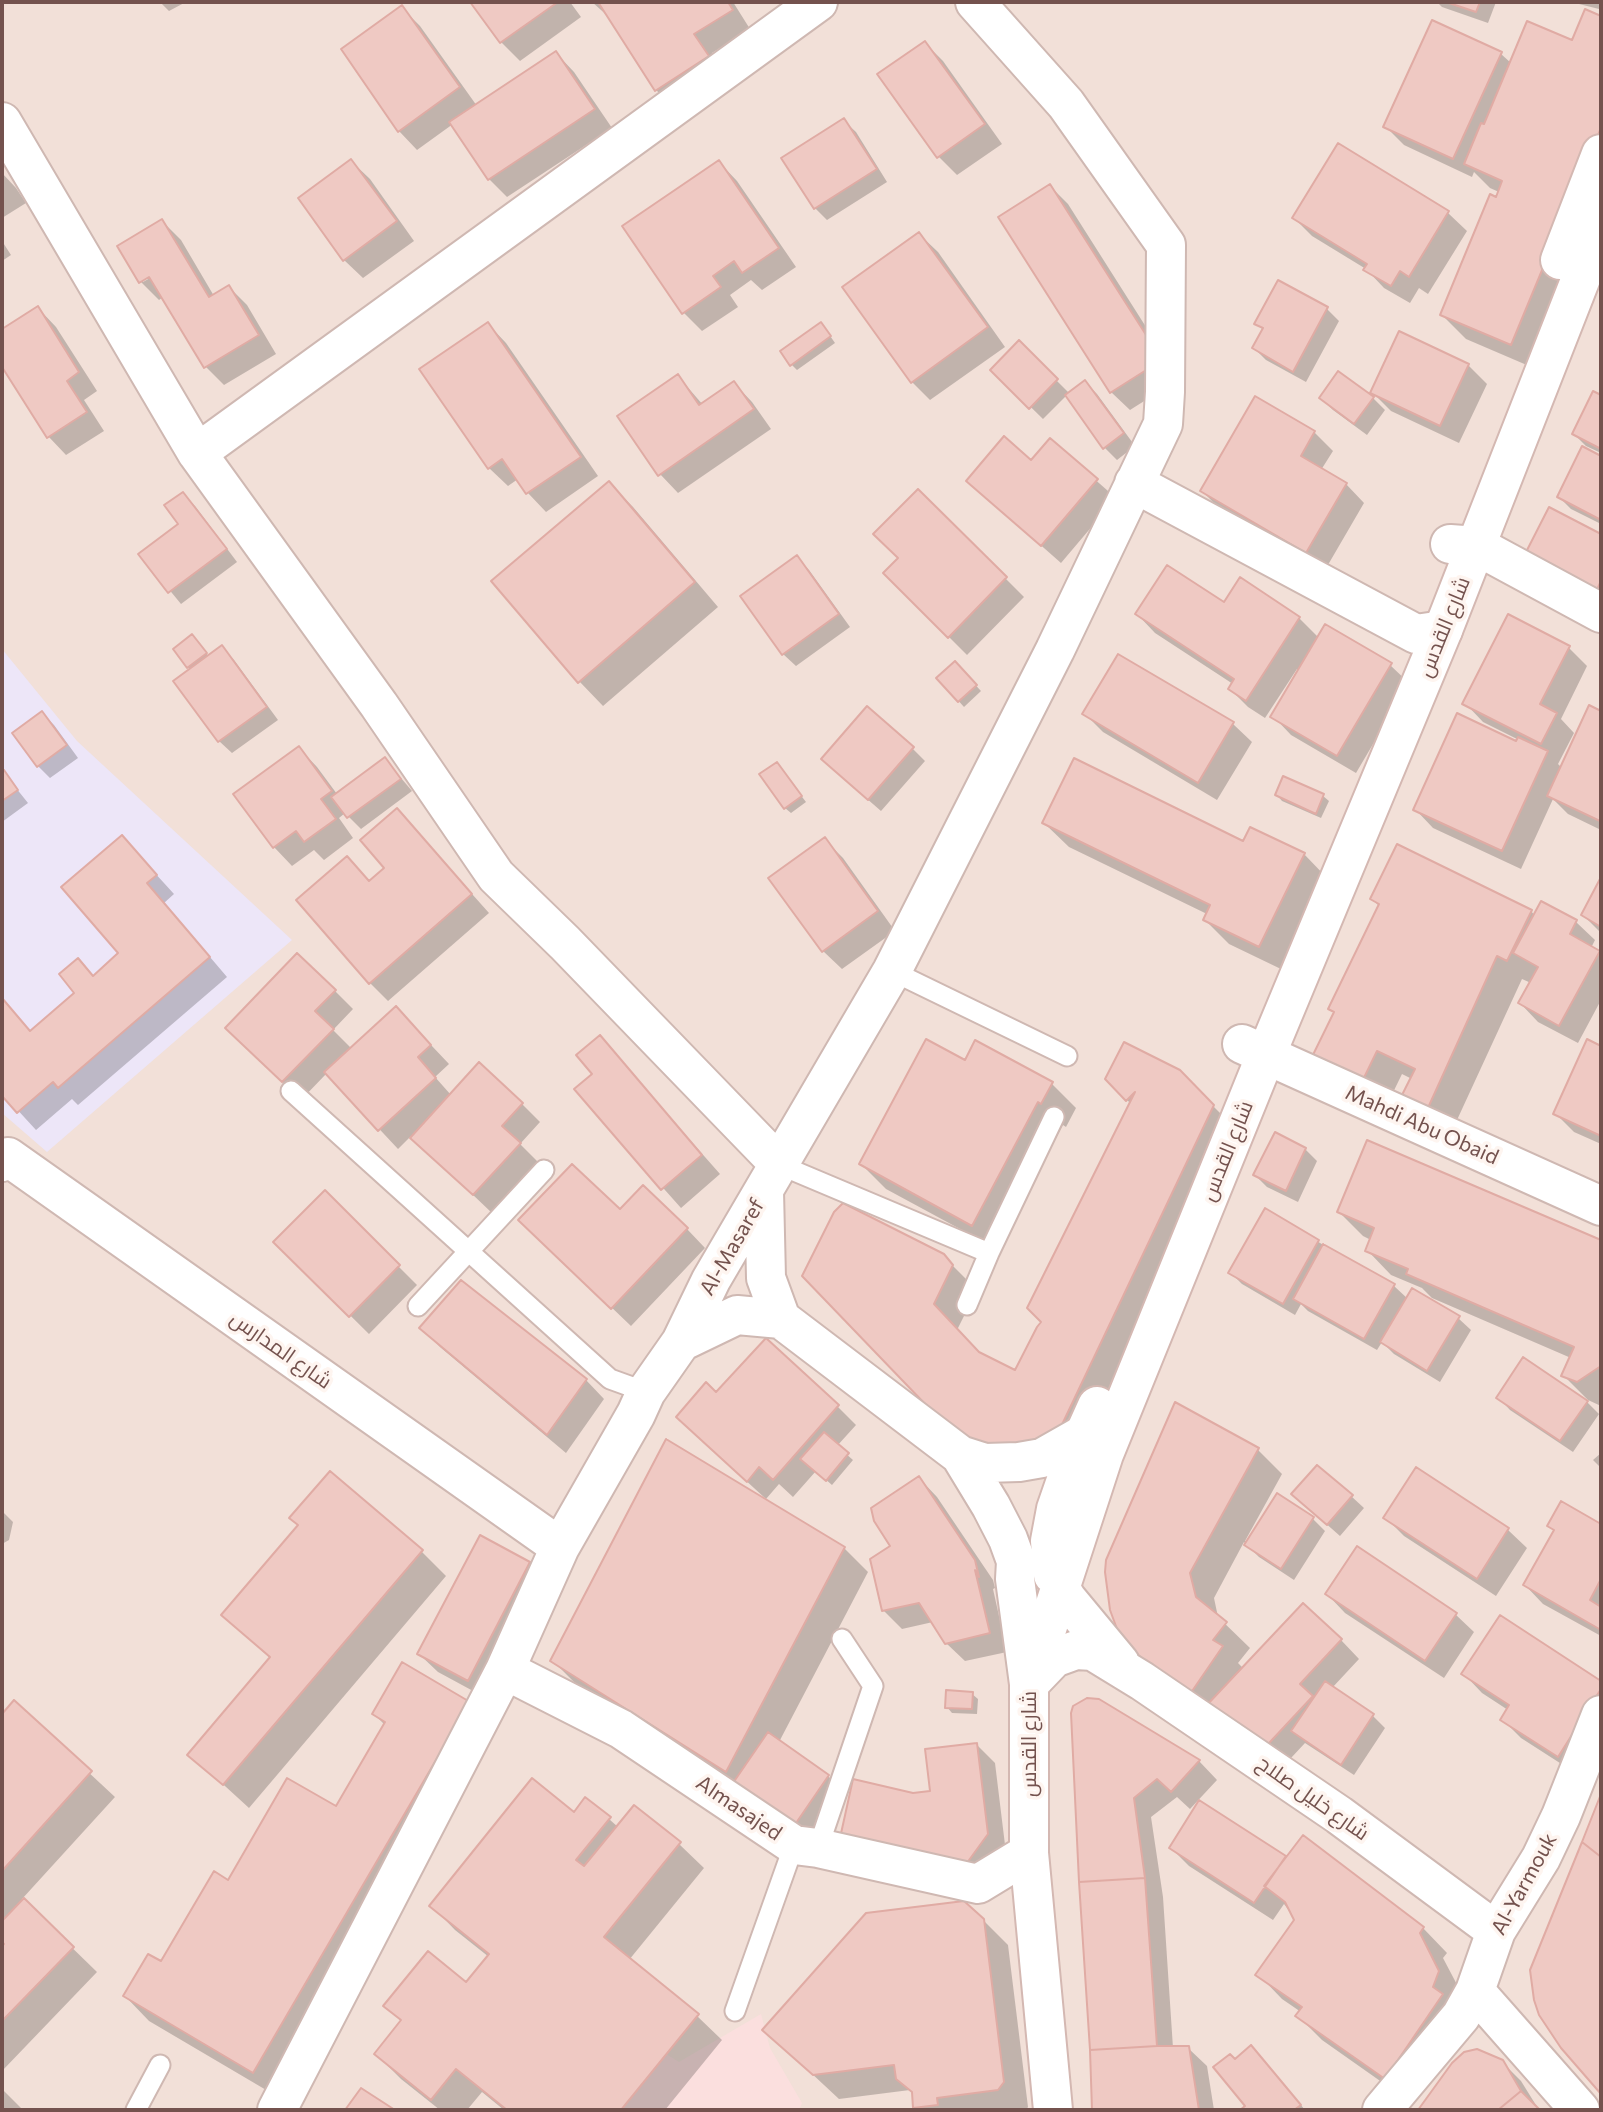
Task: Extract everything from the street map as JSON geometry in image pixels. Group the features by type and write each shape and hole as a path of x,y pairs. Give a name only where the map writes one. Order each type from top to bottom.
{"street":[{"path":"197,453 818,2"},
{"path":"2,122 197,453 379,705 496,876 565,943 772,1178 892,971 1055,650 1163,424 1166,245 1066,104 975,2"},
{"path":"1125,1670 1067,1599 1054,1576 1050,1541 1056,1509 1074,1457 1254,1050 1430,632 1601,154"},
{"path":"1463,545 1601,226"},
{"path":"1134,483 1430,632"},
{"path":"1463,545 1601,612"},
{"name":"Mahdi Abu Obaid","path":"1254,1050 1601,1206"},
{"name":"شارع القدس","path":"1053,2110 1029,1853 1028,1684 1104,1454 1254,1050"},
{"name":"شارع المدارس","path":"4,1156 559,1547"},
{"name":"Al-Masaref","path":"681,1342 737,1315 780,1319 766,1278 772,1178"},
{"name":"Al-Masaref","path":"277,2110 505,1670 559,1547 646,1392 681,1342 711,1280 772,1178"},
{"path":"780,1319 960,1455 985,1464 1042,1458 1086,1433"},
{"path":"960,1455 991,1506 1016,1561 1015,1579 1028,1684"},
{"path":"1028,1684 1054,1658 1076,1650 1093,1651 1125,1670"},
{"name":"Almasajed","path":"505,1670 621,1729 806,1847 978,1884 1029,1853"},
{"name":"شارع خليل صلاح","path":"1125,1670 1339,1815 1496,1931"},
{"name":"Al-Yarmouk","path":"1382,2110 1461,2016 1475,1992 1496,1931 1541,1858 1561,1816 1601,1715"},
{"path":"1475,1992 1580,2110"}],"lane":[{"path":"892,971 1068,1056"},
{"path":"291,1091 610,1379 646,1392"},
{"path":"967,1305 989,1252 1054,1117"},
{"path":"418,1306 544,1170"},
{"path":"772,1178 989,1252"},
{"path":"735,2011 873,1686 842,1639"},
{"path":"136,2110 160,2065"}],"shaded area":[{"path":"2,2 1601,2 1601,2110 2,2110"},
{"path":"2,649 77,741 292,940 47,1152 2,1113"},
{"path":"761,2014 770,2048 802,2103 799,2110 603,2110 643,2040 679,2062"}],"building":[{"path":"470,2 558,2 500,43"},
{"path":"598,2 728,2 733,10 694,34 709,56 655,91"},
{"path":"1446,2 1480,2 1476,12"},
{"path":"402,5 460,87 398,132 341,49"},
{"path":"1585,9 1601,16 1601,128 1511,345 1440,315 1490,194 1496,197 1502,181 1464,164 1481,123 1484,124 1527,21 1572,40"},
{"path":"1432,20 1502,52 1453,159 1383,127"},
{"path":"925,41 985,124 937,158 877,74"},
{"path":"556,51 595,109 488,180 449,122"},
{"path":"844,118 877,169 814,209 781,158"},
{"path":"1338,143 1449,211 1409,277 1400,271 1391,286 1363,270 1367,264 1292,218"},
{"path":"351,159 397,221 343,261 298,198"},
{"path":"719,160 779,248 742,273 734,261 713,276 721,287 682,314 622,226"},
{"path":"1050,184 1162,360 1110,393 998,217"},
{"path":"162,219 209,297 229,285 259,335 204,368 149,277 139,283 117,246"},
{"path":"919,232 988,327 911,383 842,287"},
{"path":"1278,280 1328,307 1293,372 1252,348 1263,328 1254,324"},
{"path":"38,306 79,372 67,381 87,412 47,438 2,367 2,329"},
{"path":"488,322 581,457 526,494 502,459 488,469 419,369"},
{"path":"821,322 831,336 790,366 780,351"},
{"path":"1399,331 1469,364 1440,426 1370,393"},
{"path":"1019,340 1058,379 1029,409 990,370"},
{"path":"1338,371 1374,397 1354,424 1319,398"},
{"path":"678,374 699,405 734,381 754,409 658,476 617,416"},
{"path":"1085,380 1124,433 1103,449 1065,395"},
{"path":"1593,391 1601,395 1601,449 1572,434"},
{"path":"1255,396 1315,431 1301,456 1347,483 1306,553 1200,491"},
{"path":"1004,436 1031,460 1050,438 1098,479 1041,546 966,481"},
{"path":"1582,446 1601,456 1601,520 1557,497"},
{"path":"609,481 695,582 578,683 491,581"},
{"path":"918,489 1007,577 948,638 883,573 898,558 873,534"},
{"path":"183,492 227,549 168,593 138,554 178,524 164,505"},
{"path":"1549,507 1601,534 1601,581 1595,594 1523,558"},
{"path":"797,555 839,614 782,655 740,596"},
{"path":"1167,565 1224,602 1240,577 1300,617 1246,701 1228,689 1234,679 1135,614"},
{"path":"1508,614 1570,646 1540,704 1557,713 1541,744 1462,704"},
{"path":"1325,624 1392,663 1337,756 1270,717"},
{"path":"192,634 207,653 187,668 173,649"},
{"path":"222,645 267,707 218,742 173,681"},
{"path":"1118,654 1234,722 1198,783 1082,714"},
{"path":"955,661 977,685 958,702 936,678"},
{"path":"1589,705 1601,711 1600,821 1547,796"},
{"path":"867,706 914,747 868,800 821,759"},
{"path":"42,711 67,745 37,767 12,733"},
{"path":"1457,713 1516,741 1518,737 1548,751 1502,851 1413,810"},
{"path":"299,746 332,791 321,799 336,819 304,842 296,831 273,848 233,794"},
{"path":"385,757 401,779 347,818 331,797"},
{"path":"1074,758 1243,841 1250,827 1305,853 1259,947 1203,920 1210,905 1042,823"},
{"path":"777,762 802,796 784,809 759,774"},
{"path":"4,770 18,790 2,801 2,772"},
{"path":"1283,776 1324,794 1316,814 1275,795"},
{"path":"397,808 472,894 369,984 296,900 347,856 369,881 384,868 360,840"},
{"path":"122,835 157,875 147,883 210,957 58,1088 53,1082 17,1113 2,1096 2,998 30,1031 74,993 59,974 78,958 93,976 118,953 61,887"},
{"path":"825,837 878,911 822,952 768,878"},
{"path":"1397,844 1532,910 1507,961 1497,956 1427,1110 1401,1097 1415,1069 1377,1051 1358,1090 1308,1065 1334,1012 1328,1009 1379,904 1370,899"},
{"path":"1601,877 1601,927 1581,915"},
{"path":"1541,901 1577,920 1570,934 1600,951 1559,1026 1518,1003 1538,967 1513,953"},
{"path":"297,953 336,990 315,1011 334,1029 282,1082 225,1028"},
{"path":"396,1006 431,1045 418,1057 436,1078 378,1131 324,1072"},
{"path":"600,1035 702,1155 661,1190 574,1089 592,1074 576,1055"},
{"path":"926,1039 965,1060 975,1040 1053,1082 1041,1104 1038,1102 972,1226 859,1164"},
{"path":"1587,1039 1601,1046 1601,1136 1553,1114"},
{"path":"1124,1042 1180,1070 1214,1105 1058,1433 977,1458 802,1276 834,1212 843,1203 944,1254 953,1265 934,1304 979,1352 1015,1370 1041,1322 1027,1308 1135,1092 1126,1101 1105,1079"},
{"path":"479,1062 523,1103 502,1126 521,1143 473,1195 410,1138"},
{"path":"1275,1132 1306,1148 1286,1191 1253,1175"},
{"path":"1367,1140 1601,1240 1601,1366 1577,1382 1561,1376 1574,1347 1406,1274 1408,1269 1365,1251 1374,1228 1337,1212"},
{"path":"572,1164 620,1209 643,1185 688,1228 611,1309 518,1220"},
{"path":"325,1190 400,1265 349,1317 273,1242"},
{"path":"1265,1208 1319,1240 1283,1304 1228,1273"},
{"path":"1323,1244 1395,1284 1364,1339 1293,1299"},
{"path":"461,1280 587,1379 547,1435 419,1328"},
{"path":"1412,1288 1460,1316 1427,1371 1380,1342"},
{"path":"766,1338 839,1405 773,1480 759,1467 747,1482 676,1417 706,1382 716,1392"},
{"path":"1523,1357 1588,1401 1560,1441 1496,1398"},
{"path":"1175,1402 1259,1448 1190,1573 1196,1597 1227,1622 1213,1640 1223,1646 1188,1697 1164,1680 1127,1644 1117,1629 1110,1610 1105,1572 1106,1560"},
{"path":"824,1432 849,1453 826,1481 800,1459"},
{"path":"666,1439 845,1547 726,1772 550,1661"},
{"path":"1317,1465 1353,1495 1327,1525 1291,1494"},
{"path":"1416,1467 1509,1528 1477,1579 1383,1518"},
{"path":"330,1471 423,1550 223,1785 187,1755 270,1657 221,1615 298,1525 289,1518"},
{"path":"919,1476 975,1560 990,1633 945,1644 919,1603 882,1611 870,1559 890,1546 874,1521 871,1508"},
{"path":"1277,1493 1314,1517 1281,1569 1244,1545"},
{"path":"1561,1501 1601,1524 1601,1579 1590,1600 1601,1607 1601,1630 1523,1585 1554,1530 1547,1526"},
{"path":"480,1535 530,1562 468,1681 417,1654"},
{"path":"1357,1546 1457,1613 1425,1661 1325,1594"},
{"path":"1303,1603 1342,1639 1300,1684 1313,1696 1257,1756 1205,1707"},
{"path":"1500,1615 1601,1681 1601,1689 1558,1757 1500,1720 1509,1705 1461,1674"},
{"path":"402,1662 470,1702 253,2073 123,1996 148,1954 161,1961 214,1871 228,1880 287,1778 336,1806 385,1722 372,1714"},
{"path":"1325,1681 1374,1714 1341,1765 1291,1731"},
{"path":"946,1690 973,1692 972,1709 945,1708"},
{"path":"1087,1698 1099,1699 1200,1760 1171,1792 1157,1779 1134,1798 1145,1878 1079,1882 1071,1713 1073,1706"},
{"path":"14,1700 92,1771 2,1871 2,1714"},
{"path":"768,1732 829,1775 794,1826 733,1783"},
{"path":"977,1743 988,1834 964,1867 840,1838 853,1779 913,1793 930,1791 925,1749"},
{"path":"532,1778 574,1812 585,1797 611,1817 576,1860 584,1866 634,1805 681,1842 604,1937 699,2014 621,2110 507,2110 456,2069 431,2100 374,2054 401,2020 383,2006 428,1951 466,1982 489,1954 429,1906"},
{"path":"1601,1794 1601,1857 1582,1842"},
{"path":"1199,1800 1286,1856 1254,1903 1169,1848"},
{"path":"1303,1835 1424,1927 1420,1933 1439,1971 1433,1987 1443,1994 1385,2079 1295,2016 1302,2007 1255,1975 1294,1920 1285,1902 1264,1886"},
{"path":"1582,1842 1601,1857 1601,2094 1561,2048 1539,2015 1530,1970"},
{"path":"1145,1878 1157,2046 1090,2050 1079,1882"},
{"path":"24,1898 74,1947 2,2021 2,1921"},
{"path":"964,1901 984,1919 1004,2082 998,2090 937,2098 938,2105 913,2108 912,2092 896,2079 894,2065 813,2075 762,2030 866,1913"},
{"path":"1251,2045 1301,2105 1294,2110 1240,2110 1245,2106 1213,2067 1230,2054 1235,2059"},
{"path":"1189,2046 1199,2110 1092,2110 1090,2050"},
{"path":"1477,2049 1503,2060 1521,2091 1498,2110 1418,2110 1452,2063 1464,2052"},
{"path":"361,2088 395,2110 345,2110"},
{"path":"1521,2091 1540,2110 1498,2110"}]}
